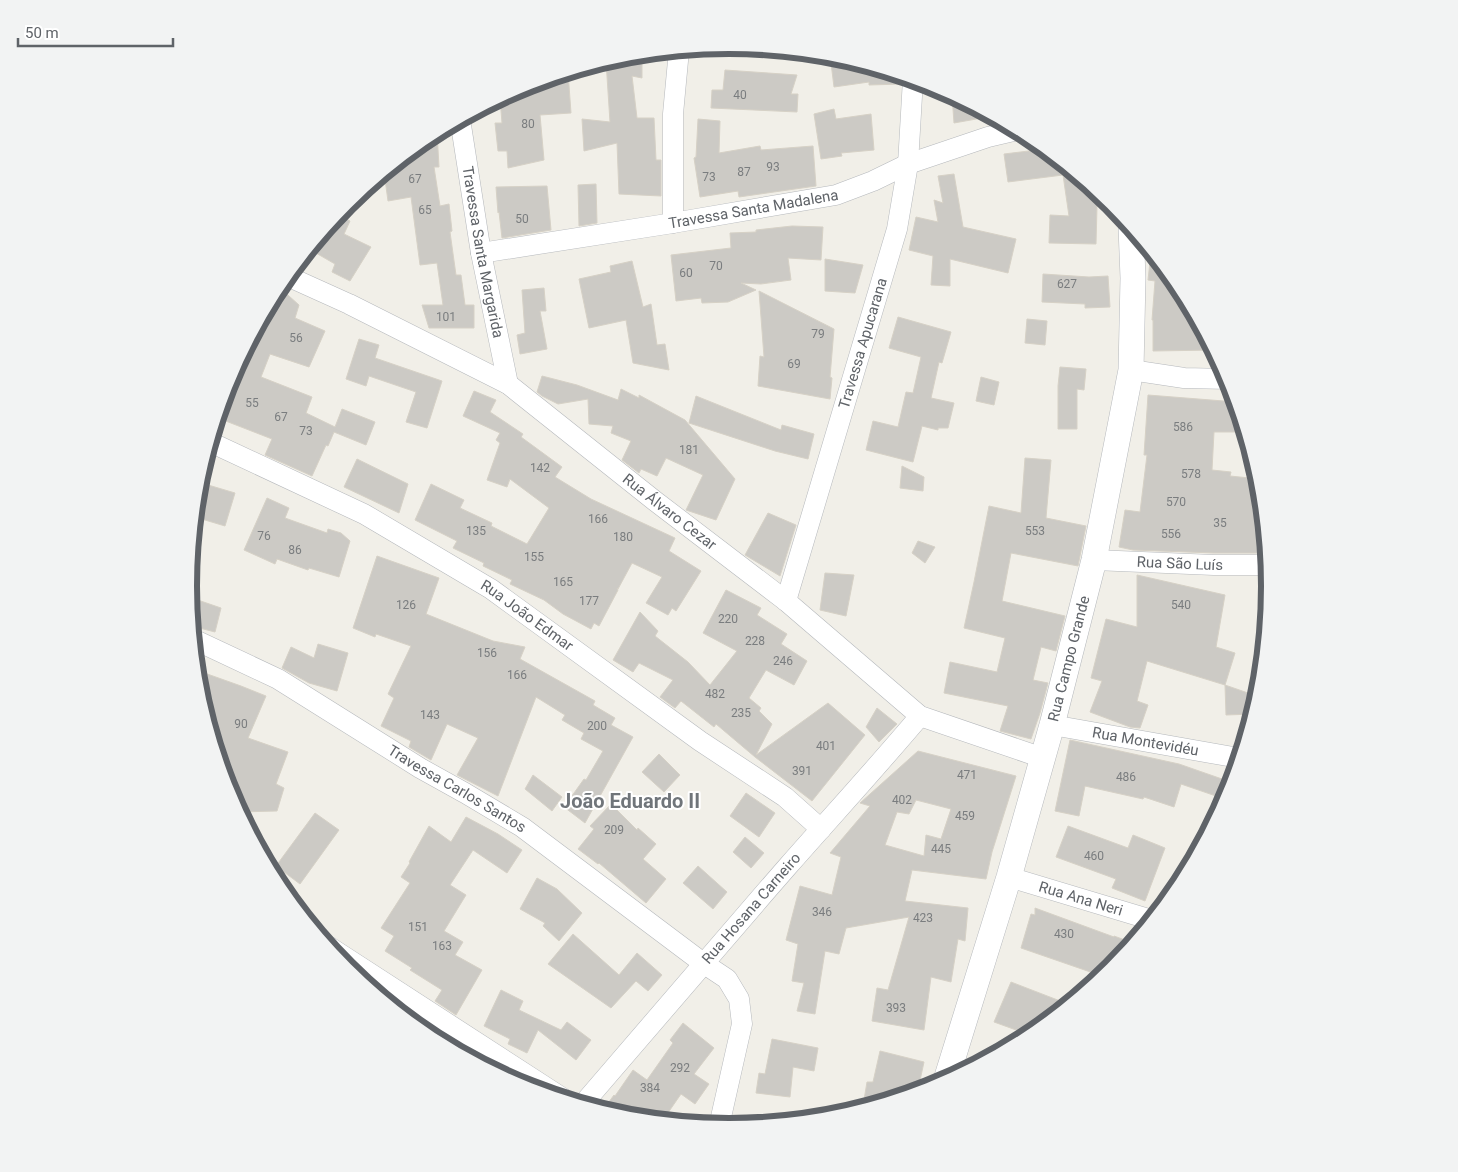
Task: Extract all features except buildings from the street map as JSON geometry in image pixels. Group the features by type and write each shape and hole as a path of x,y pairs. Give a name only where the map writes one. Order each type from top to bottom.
{"street":[{"path":"673,223 673,114 678,56"},
{"name":"Travessa Apucarana","path":"786,602 897,229 908,164 913,87"},
{"name":"Travessa Santa Margarida","path":"461,126 481,252 508,384"},
{"name":"Travessa Santa Madalena","path":"481,252 673,223 836,195 873,181 908,164 988,137 1007,132"},
{"name":"Rua Campo Grande","path":"949,1070 1009,877 1043,758 1094,560 1131,370 1133,278 1131,238"},
{"name":"Rua Álvaro Cezar","path":"294,279 349,304 508,384 786,602 920,716 1043,758"},
{"path":"1131,370 1184,378 1219,379"},
{"name":"Rua João Edmar","path":"216,445 364,514 491,589 700,741 785,797 821,828"},
{"name":"Rua São Luís","path":"1094,560 1214,565 1260,564"},
{"name":"Travessa Carlos Santos","path":"200,642 278,679 420,768 465,792 522,827 727,979 740,999 742,1024 721,1118"},
{"name":"Rua Hosana Carneiro","path":"587,1099 703,963 821,828 881,763 920,716"},
{"name":"Rua Montevidéu","path":"1052,725 1233,757"},
{"name":"Rua Ana Neri","path":"1009,877 1145,918"},
{"path":"354,963 540,1083"}],"district":[{"name":"João Eduardo II","path":"630,801"}]}
